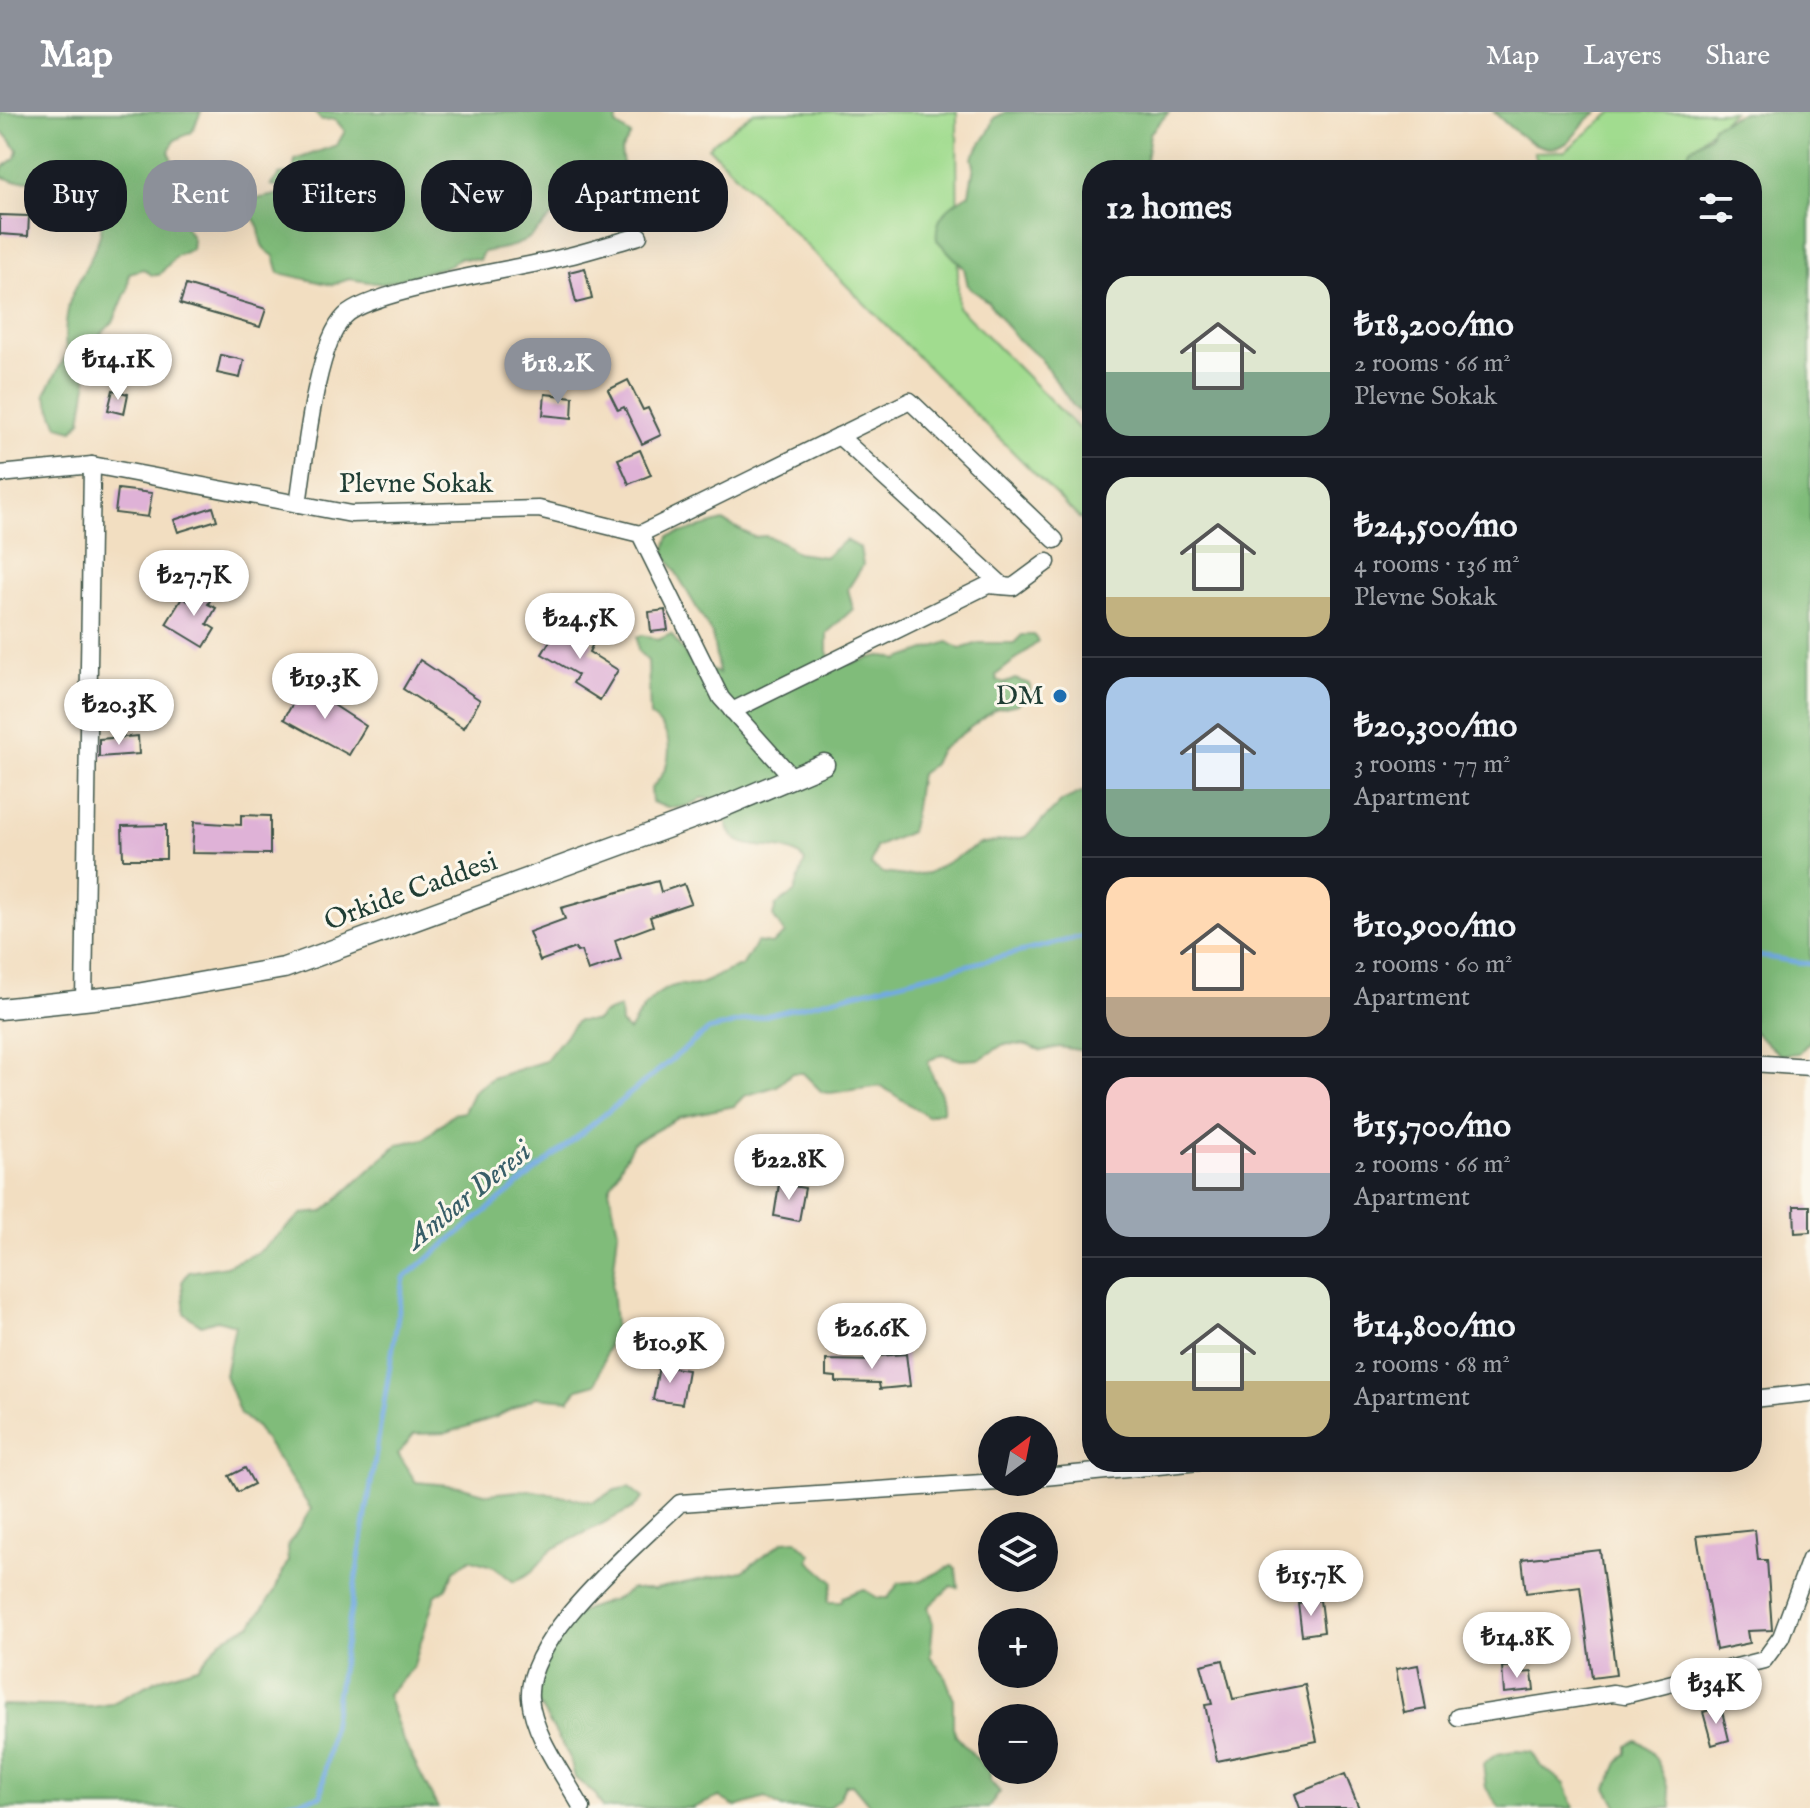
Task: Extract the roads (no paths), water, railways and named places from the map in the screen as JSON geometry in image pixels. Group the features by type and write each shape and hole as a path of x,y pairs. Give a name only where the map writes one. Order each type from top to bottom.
{"street":[{"path":"298,504 316,392 326,353 344,317 372,299 559,259 639,236"},
{"path":"792,777 721,698 640,534 910,401 1055,540"},
{"path":"839,436 1003,586"},
{"path":"84,1001 92,465"},
{"name":"Plevne Sokak","path":"0,474 92,465 351,514 539,509 640,534"},
{"path":"732,711 988,585 1013,587 1047,562"},
{"name":"Orkide Caddesi","path":"0,1009 84,1001 284,968 718,809 824,764"},
{"path":"1762,1064 1810,1067"},
{"path":"1762,1398 1810,1393"},
{"path":"1058,1476 1096,1472"},
{"path":"582,1808 538,1727 530,1698 532,1674 541,1653 576,1605 680,1503 978,1483"},
{"path":"1458,1717 1613,1693 1625,1695 1764,1660 1781,1637 1810,1559"}],"waterway":[{"name":"Ambar Deresi","path":"263,1808 321,1796 404,1278 708,1030 1082,936"},
{"name":"Ambar Deresi","path":"1762,957 1810,964"}],"place":[{"name":"DM","path":"1060,696"}]}
